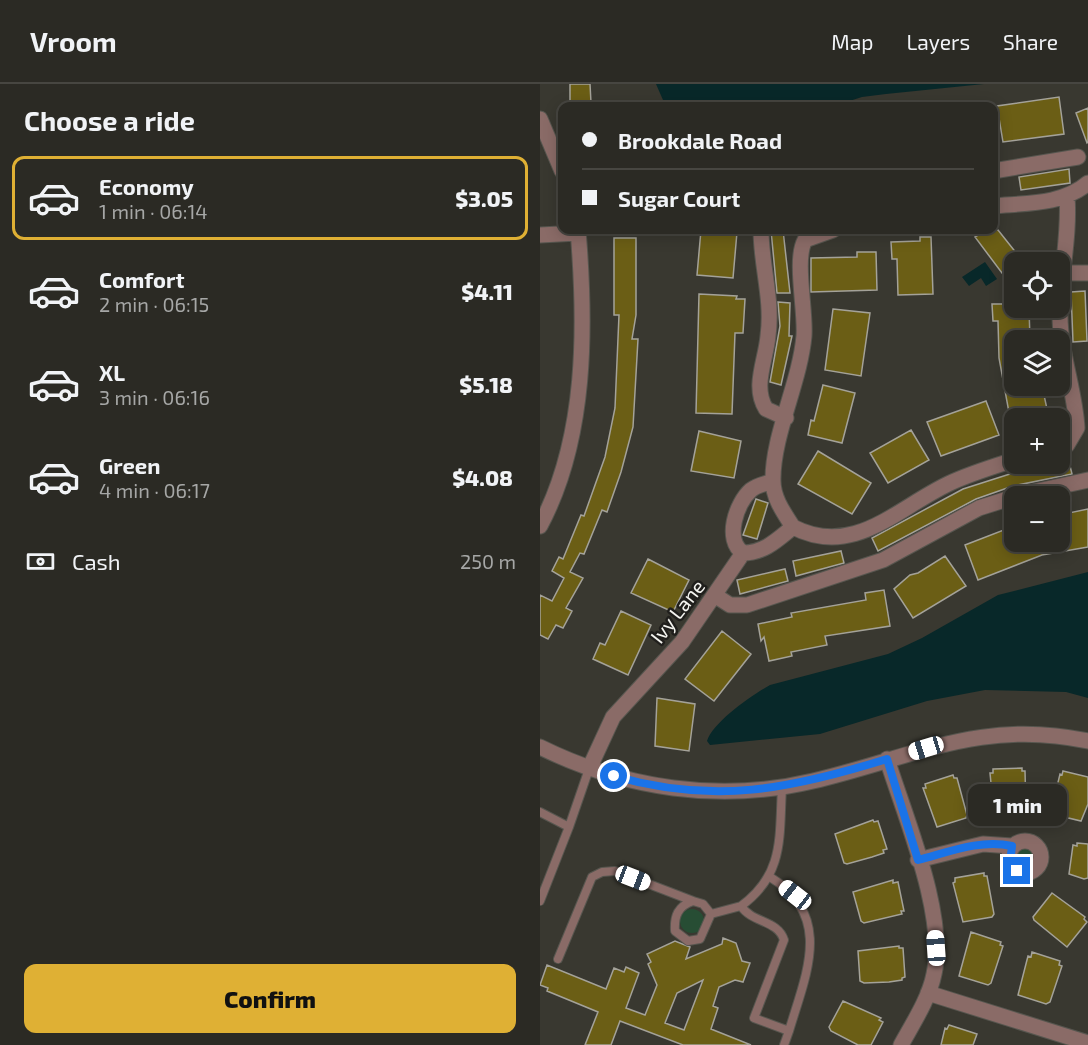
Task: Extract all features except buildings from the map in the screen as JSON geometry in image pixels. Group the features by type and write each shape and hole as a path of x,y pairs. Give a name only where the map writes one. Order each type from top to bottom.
{"street":[{"path":"540,119 558,162"},
{"path":"998,170 1078,157"},
{"path":"998,206 1047,201 1067,196 1088,183"},
{"path":"1066,252 1067,196"},
{"path":"540,235 558,233"},
{"path":"540,526 564,468 576,416 580,356 578,234"},
{"path":"761,234 769,325 761,371 760,398 766,409 786,418"},
{"path":"818,234 805,240 801,246 804,339 773,481 776,497 793,527 816,537 830,539 854,536 948,484 1004,464"},
{"path":"1070,273 1088,273"},
{"path":"1060,318 1061,342 1077,428 1070,441"},
{"path":"1062,486 1088,480"},
{"path":"773,481 752,489 740,503 734,519 734,540 738,550 743,553 752,553 768,547 793,527"},
{"path":"716,596 730,605 747,605 874,564 979,508 1004,500"},
{"name":"Ivy Lane","path":"589,769 613,717 682,642 716,596 743,553"},
{"path":"540,747 589,769 664,788 739,791 782,788 972,737 1004,734 1046,735 1088,741"},
{"path":"887,759 918,860 935,931 936,963 928,993 901,1045"},
{"path":"918,860 983,844 1012,846"},
{"path":"928,993 1088,1043"}],"lane":[{"path":"540,902 589,769"},
{"path":"711,914 741,906 770,877 782,823 782,788"},
{"path":"540,812 569,827"},
{"path":"558,959 592,877 602,872 615,871 703,904 711,914"},
{"path":"770,877 795,895 804,909 811,936 805,978 783,1045"},
{"path":"693,901 678,910 674,921 675,931 681,937 688,941 700,939 711,914"},
{"path":"741,906 746,914 777,928 782,933 784,940 754,1018 789,1031"}],"green space":[{"path":"1020,847 1028,847 1033,852 1031,863 1020,865 1015,860 1015,852"},
{"path":"692,909 697,910 703,916 703,926 697,932 692,933 687,932 681,926 680,921 681,916 687,910"}],"water":[{"path":"656,84 984,84 862,97 846,102 665,102"},
{"path":"985,262 997,279 986,286 981,278 969,286 962,277"},
{"path":"1088,572 1088,698 1066,692 985,690 927,701 820,734 710,745 707,741 725,718 770,685 888,654 922,638 998,595"}],"route":[{"path":"614,776 664,788 739,791 782,788 816,781 887,759 918,860 964,847 997,844 1012,846 1008,857 1012,868 1017,871"}]}
